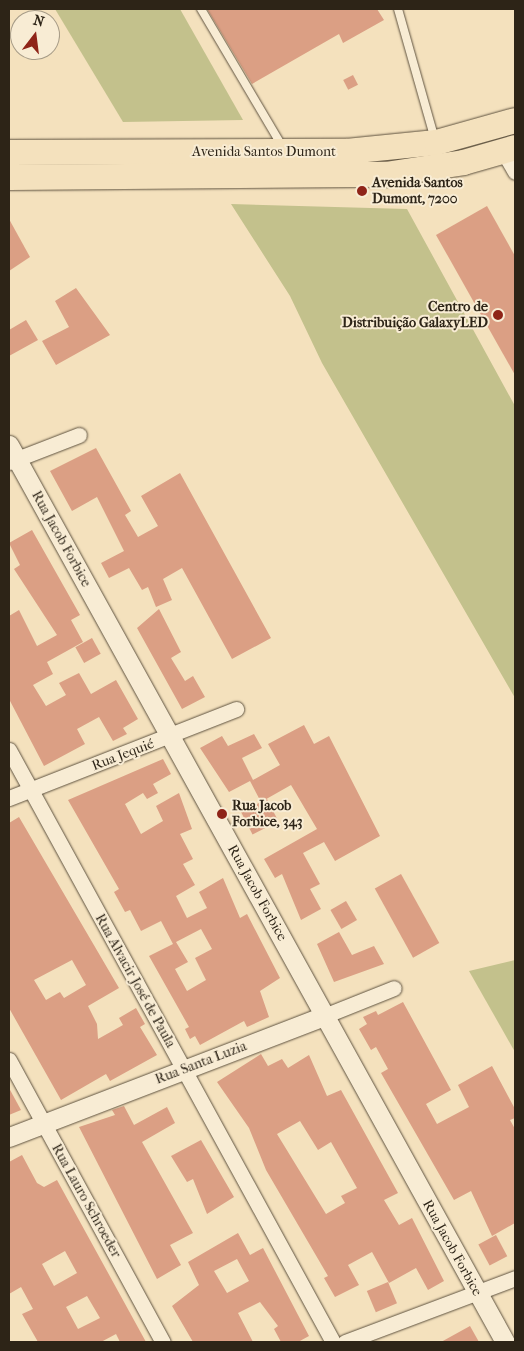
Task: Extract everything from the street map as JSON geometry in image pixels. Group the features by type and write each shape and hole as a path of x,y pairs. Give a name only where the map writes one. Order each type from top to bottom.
{"main road":[{"name":"Avenida Santos Dumont","path":"18,152 286,152 436,142 515,120"},
{"name":"Avenida Santos Dumont","path":"16,177 346,176 422,170 509,149"},
{"path":"16,177 36,162 18,152"}],"street":[{"path":"509,149 515,172"},
{"path":"11,455 79,435"},
{"name":"Rua Jacob Forbice","path":"11,455 170,737 505,1342"},
{"name":"Rua Jequié","path":"9,798 170,737 236,709"},
{"name":"Rua Alvacir José de Paula","path":"9,750 333,1342"},
{"name":"Rua Santa Luzia","path":"9,1137 394,988"},
{"name":"Rua Lauro Schroeder","path":"9,1060 163,1342"},
{"path":"345,1342 515,1278"}],"lane":[{"path":"201,9 286,152"},
{"path":"398,9 436,142"}],"shaded area":[{"path":"180,9 243,120 123,122 60,17 60,10 56,10"},
{"path":"231,204 407,209 515,406 515,698 322,363 290,296"},
{"path":"515,960 515,1052 469,971"}],"building":[{"path":"207,9 377,9 384,20 343,43 339,34 252,84"},
{"path":"353,75 358,85 348,90 343,80"},
{"name":"Centro de Distribuição GalaxyLED","path":"487,206 515,256 515,375 436,235"},
{"path":"9,219 30,257 9,271"},
{"path":"76,288 110,335 56,365 42,341 69,327 55,301"},
{"path":"26,320 38,340 9,356 9,330"},
{"path":"96,448 131,511 125,515 138,537 158,526 141,496 180,473 271,638 232,659 182,568 163,579 172,600 156,607 148,587 142,590 129,568 109,578 101,563 124,551 97,497 72,511 50,471"},
{"path":"32,530 80,615 71,620 83,642 47,662 53,674 33,685 46,706 66,695 59,683 79,673 91,694 116,680 138,719 123,728 127,734 113,741 99,717 77,729 85,744 44,766 9,699 9,616 19,610 37,646 57,635 14,569 20,565 9,543"},
{"path":"159,609 181,652 171,658 185,681 193,676 205,697 182,709 137,628"},
{"path":"92,638 101,654 84,663 75,647"},
{"path":"304,725 314,744 329,736 380,836 335,861 324,842 303,853 320,884 310,889 321,909 301,920 282,874 275,878 264,859 317,829 291,785 261,802 250,781 229,792 200,748 222,736 228,746 254,734 262,748 242,758 253,780 280,765 268,744"},
{"path":"163,759 171,774 153,784 158,793 147,799 143,793 125,804 141,834 163,821 156,806 179,793 192,829 180,834 193,859 183,864 195,885 176,896 187,918 207,908 199,892 223,878 240,918 247,914 280,978 260,991 269,1017 247,1027 244,1021 200,1045 195,1036 190,1039 185,1029 189,1027 149,956 173,944 161,921 141,931 130,910 125,912 114,892 119,889 68,800","holes":["201,929 212,949 195,958 206,980 187,991 175,969 188,962 176,942"]},
{"path":"267,799 278,821 253,834 241,812"},
{"path":"19,817 119,988 88,1006 97,1024 98,1039 123,1025 119,1018 136,1008 145,1024 140,1027 157,1055 110,1081 106,1074 61,1100 9,1008 9,823","holes":["72,960 86,985 64,998 60,992 46,1000 34,980"]},
{"path":"401,874 439,943 413,958 375,889"},
{"path":"346,901 357,920 341,929 330,910"},
{"path":"339,932 352,955 374,946 384,964 334,982 317,944"},
{"path":"403,1002 451,1090 426,1104 437,1124 469,1107 458,1085 492,1066 515,1109 515,1118 510,1120 515,1129 515,1223 492,1236 471,1191 454,1200 381,1073 388,1069 376,1047 371,1050 359,1029 367,1024 363,1017 376,1011 378,1015"},
{"path":"261,1054 268,1066 282,1059 288,1068 309,1055 327,1096 341,1090 398,1193 384,1200 399,1225 412,1218 444,1281 428,1290 416,1268 389,1283 372,1252 348,1265 359,1285 335,1297 324,1278 328,1276 266,1170 249,1128 217,1082","holes":["300,1121 318,1150 331,1142 357,1188 341,1196 345,1203 326,1214 277,1134"]},
{"path":"9,1088 21,1110 9,1115"},
{"path":"124,1106 134,1125 167,1107 175,1123 142,1142 193,1233 170,1245 181,1265 157,1279 79,1127 115,1115 112,1110"},
{"path":"201,1140 234,1197 207,1214 193,1179 187,1182 171,1156"},
{"path":"22,1155 37,1183 44,1187 57,1180 146,1342 120,1342 116,1334 101,1342 38,1342 22,1314 33,1309 21,1287 9,1294 9,1162","holes":["65,1251 77,1273 54,1286 42,1264","87,1296 100,1318 78,1329 66,1307"]},
{"path":"238,1233 250,1255 263,1248 309,1336 298,1342 281,1342 274,1329 278,1326 260,1302 238,1313 253,1342 193,1342 172,1306 199,1285 188,1262","holes":["237,1259 249,1281 227,1293 214,1271"]},
{"path":"496,1235 507,1256 490,1266 478,1244"},
{"path":"388,1282 397,1303 376,1312 367,1291"},
{"path":"470,1326 479,1342 441,1342"}],"place":[{"name":"Avenida Santos Dumont, 7200","path":"362,191"},
{"name":"Centro de Distribuição GalaxyLED","path":"498,315"},
{"name":"Rua Jacob Forbice, 343","path":"222,814"}]}
